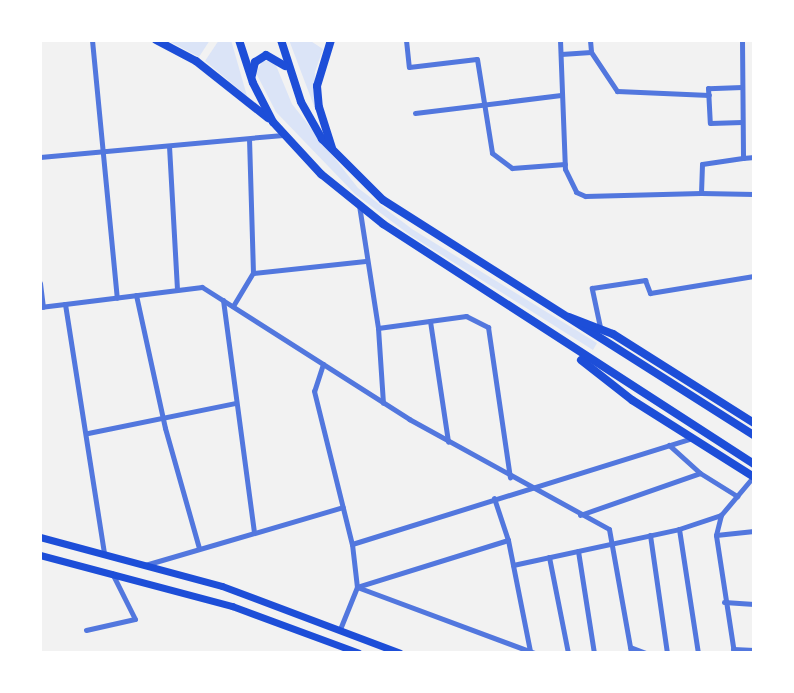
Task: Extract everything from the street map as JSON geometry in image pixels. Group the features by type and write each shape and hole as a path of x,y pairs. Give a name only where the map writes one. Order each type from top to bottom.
{"main road":[{"path":"156,40 197,61 273,122"},
{"path":"239,40 253,83 273,122 283,135 359,205 566,346 754,464"},
{"path":"281,40 289,71 306,112 334,154 402,214 754,435"},
{"path":"331,40 317,86 319,107 334,154"},
{"path":"253,83 252,67 266,55 279,59 289,71"},
{"path":"562,315 600,327 753,422"},
{"path":"566,346 619,391 754,477"},
{"path":"40,537 222,586 400,653"},
{"path":"40,555 232,606 359,653"}],"street":[{"path":"92,40 117,298"},
{"path":"405,40 409,67 477,60 492,153 512,168 565,164"},
{"path":"560,40 565,164 576,192 585,197 754,194"},
{"path":"590,40 591,52 617,91 709,95"},
{"path":"742,40 743,158"},
{"path":"561,54 591,52"},
{"path":"742,87 708,88 709,123 743,122"},
{"path":"415,113 561,95"},
{"path":"40,157 283,135"},
{"path":"233,306 253,273 249,140"},
{"path":"169,146 177,290"},
{"path":"701,193 702,164 754,157"},
{"path":"359,205 365,261 378,328 383,403"},
{"path":"253,273 365,261"},
{"path":"600,327 592,288 645,280 650,293 754,276"},
{"path":"40,283 41,307 202,287 448,442 609,529 631,650 646,653"},
{"path":"136,295 163,416 199,548"},
{"path":"223,300 254,532"},
{"path":"65,304 88,433 104,554"},
{"path":"378,328 466,316 488,327 510,477"},
{"path":"430,321 448,442"},
{"path":"323,364 314,391 352,544 357,587 340,629"},
{"path":"88,433 236,403"},
{"path":"352,544 527,487 693,438"},
{"path":"669,445 700,473 737,496"},
{"path":"580,515 700,473"},
{"path":"754,477 721,515 716,535 724,602 734,651 754,650"},
{"path":"494,498 508,540 532,652"},
{"path":"145,565 343,507"},
{"path":"513,565 679,529 721,515"},
{"path":"679,529 698,653"},
{"path":"716,535 754,531"},
{"path":"650,535 667,653"},
{"path":"357,587 508,540"},
{"path":"578,551 593,653"},
{"path":"549,557 568,653"},
{"path":"86,630 135,619 112,573"},
{"path":"357,587 532,652"},
{"path":"724,602 754,604"}],"shaded area":[{"path":"167,40 210,40 199,57"},
{"path":"219,40 231,40 247,96 205,61"},
{"path":"289,40 309,40 323,49 315,72 314,106"},
{"path":"263,60 275,63 292,104 358,188 412,229 597,343 593,350 410,235 355,194 276,112 256,73"}]}
